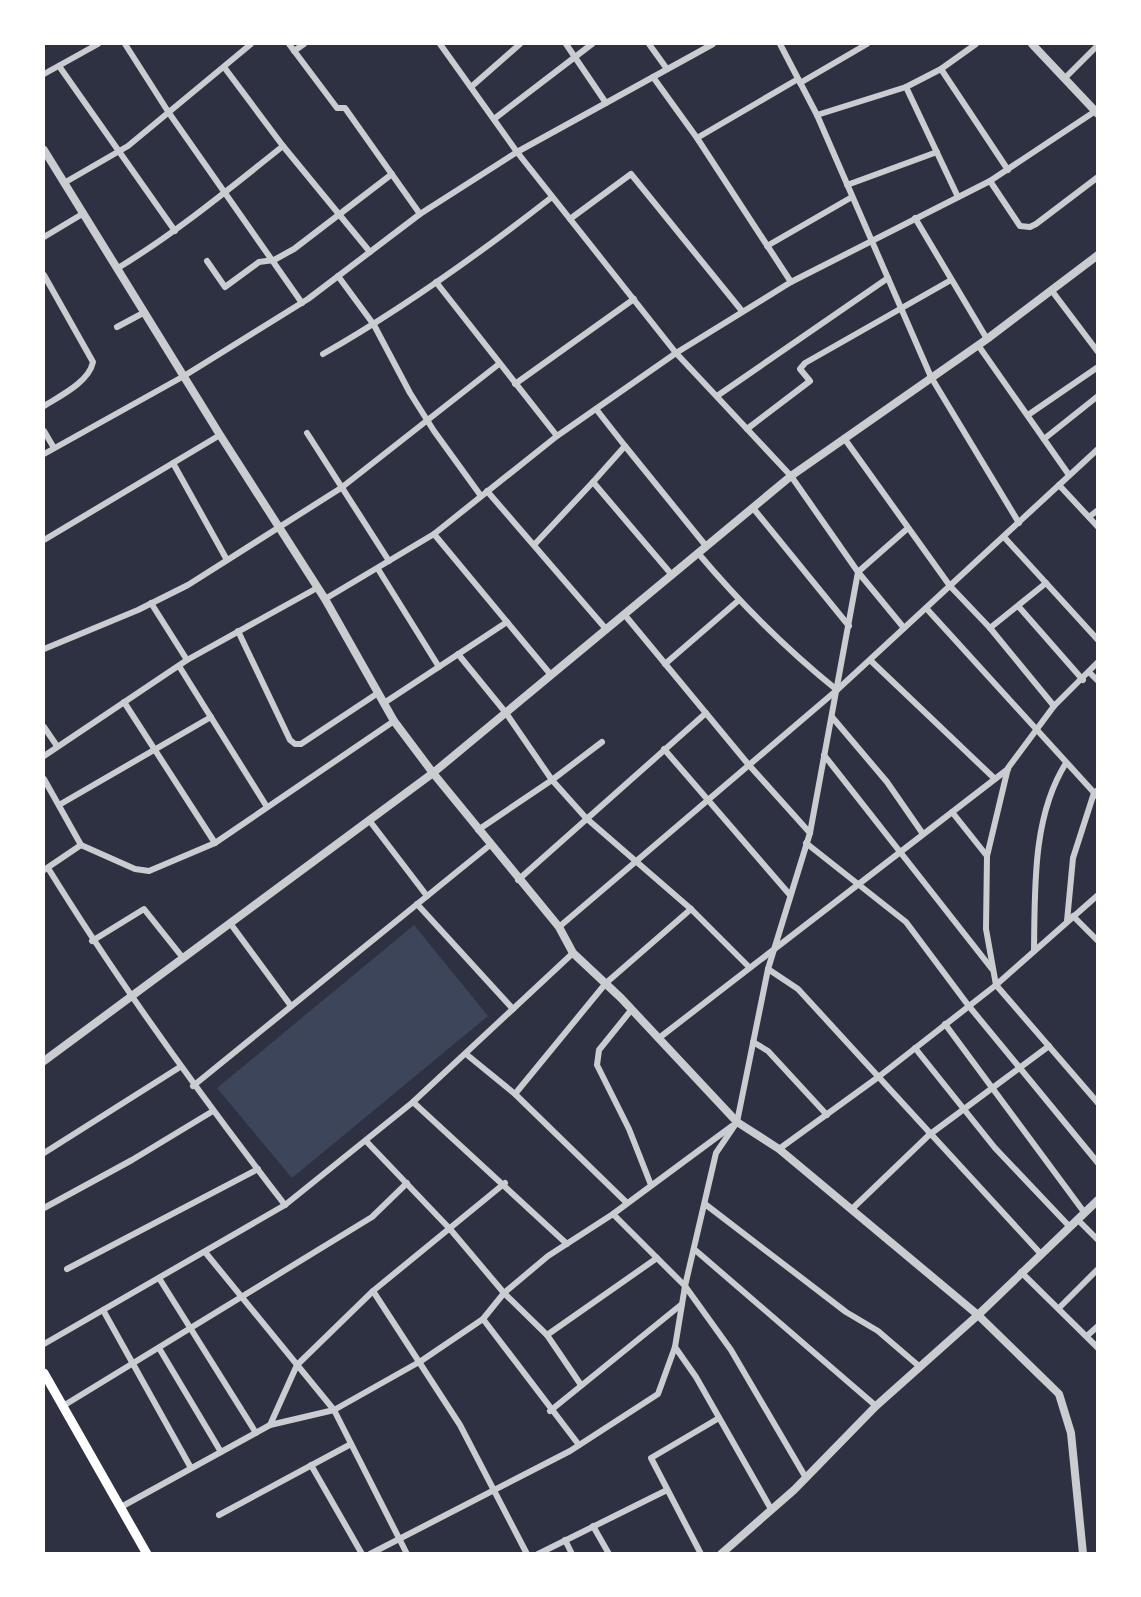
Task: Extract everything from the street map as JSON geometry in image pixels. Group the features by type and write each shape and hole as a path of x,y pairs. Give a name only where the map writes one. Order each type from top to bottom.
{"main road":[{"path":"44,1373 145,1553"}],"street":[{"path":"44,74 98,44"},
{"path":"125,44 169,113 302,303"},
{"path":"64,183 118,152 169,113 251,44"},
{"path":"289,44 337,108 345,108 420,214"},
{"path":"294,51 304,44"},
{"path":"440,44 517,152 633,299 676,353 791,476 858,572 904,628"},
{"path":"471,87 520,44"},
{"path":"566,44 606,103"},
{"path":"494,119 592,44"},
{"path":"649,44 667,69"},
{"path":"44,454 184,376 302,303 420,214 517,152 711,44"},
{"path":"780,44 818,116 931,377 1019,523"},
{"path":"697,138 867,44"},
{"path":"818,116 906,87 941,69 976,44"},
{"path":"325,599 434,534 557,436 676,353 742,311 791,282 990,181 1097,112 1032,44"},
{"path":"1064,79 1098,45"},
{"path":"59,66 175,231"},
{"path":"224,67 283,146 370,252"},
{"path":"941,69 1008,170"},
{"path":"653,77 697,138 791,282"},
{"path":"906,87 958,197"},
{"path":"118,268 175,231 283,146"},
{"path":"44,150 220,435 325,599 394,721 518,880 559,927 573,953 606,983 737,1122 779,1149 978,1315 1059,1394 1071,1433 1083,1554"},
{"path":"847,185 937,152"},
{"path":"207,261 225,286 259,262 274,260 294,249 392,174"},
{"path":"570,219 631,174 742,311"},
{"path":"990,181 1020,226 1025,227 1036,224 1098,177"},
{"path":"323,354 374,325 478,254 552,196"},
{"path":"767,246 852,197"},
{"path":"44,237 84,213"},
{"path":"915,218 987,339"},
{"path":"44,1061 433,773 791,476 987,339 1098,255"},
{"path":"44,275 93,362 92,368 68,391 44,406"},
{"path":"338,276 374,325 410,393 453,460 481,496"},
{"path":"717,396 888,278"},
{"path":"747,429 810,381 800,369 805,363 902,310 914,300 951,280"},
{"path":"436,282 557,436"},
{"path":"1052,291 1098,352"},
{"path":"515,384 633,299"},
{"path":"117,327 145,312"},
{"path":"978,345 1070,475"},
{"path":"44,649 188,585 341,488 427,418 499,364"},
{"path":"1028,415 1098,367"},
{"path":"1044,439 1098,396"},
{"path":"596,409 739,600 804,663 837,690"},
{"path":"44,431 54,448"},
{"path":"307,433 389,561"},
{"path":"44,540 220,435"},
{"path":"844,438 950,586 990,628 1054,706"},
{"path":"534,545 625,446"},
{"path":"559,927 837,690 1098,449"},
{"path":"172,464 227,560"},
{"path":"593,482 672,575"},
{"path":"1059,485 1098,527"},
{"path":"487,491 606,629"},
{"path":"753,508 849,626"},
{"path":"1089,517 1098,510"},
{"path":"370,1554 579,1445 658,1394 675,1347 685,1286 716,1153 737,1122 768,969 810,833 858,572 908,528"},
{"path":"434,534 551,675"},
{"path":"1004,537 1098,640"},
{"path":"378,569 439,667"},
{"path":"990,628 1046,583"},
{"path":"44,756 187,660 317,588"},
{"path":"666,664 739,600"},
{"path":"151,603 187,660"},
{"path":"1019,607 1083,680"},
{"path":"926,608 1035,730 1096,793 1074,858 1066,921"},
{"path":"624,614 748,764 810,833"},
{"path":"384,703 507,622"},
{"path":"238,631 290,740 295,744 301,744 378,693"},
{"path":"458,654 506,713 552,780 586,818 691,909 749,968"},
{"path":"870,660 995,779"},
{"path":"659,1038 1008,768 1054,706 1083,680 1098,662"},
{"path":"179,666 267,807"},
{"path":"1089,672 1098,681"},
{"path":"124,702 215,843"},
{"path":"518,880 706,713"},
{"path":"59,805 211,717"},
{"path":"832,717 887,782 923,834"},
{"path":"44,779 81,845 135,869 148,871 215,843 394,721"},
{"path":"44,727 57,746"},
{"path":"478,830 552,780 602,742"},
{"path":"664,749 790,895"},
{"path":"824,755 994,971"},
{"path":"1034,951 1035,886 1042,829 1054,782 1066,763"},
{"path":"1008,768 987,856 986,928 996,985 1098,1103"},
{"path":"952,812 987,856"},
{"path":"369,820 427,896"},
{"path":"807,843 906,922 968,1005 1098,1163"},
{"path":"81,845 46,869 92,941 193,1086 285,1204"},
{"path":"193,1086 490,845"},
{"path":"779,1149 878,1078 996,985 1098,895"},
{"path":"417,904 513,1009"},
{"path":"92,941 144,909 183,958"},
{"path":"515,1094 606,983 691,909"},
{"path":"1073,916 1098,941"},
{"path":"230,923 291,1006"},
{"path":"44,1344 285,1204 414,1101 573,953"},
{"path":"768,969 798,989 929,1135 1040,1253"},
{"path":"632,1010 599,1050 596,1057 651,1185"},
{"path":"945,1024 1084,1212"},
{"path":"753,1042 768,1051 827,1114"},
{"path":"852,1209 929,1135 1019,1066 1049,1046"},
{"path":"915,1048 995,1148 1069,1226"},
{"path":"466,1054 515,1094 627,1203"},
{"path":"44,1153 180,1067"},
{"path":"414,1101 505,1183 567,1244"},
{"path":"44,1208 132,1160 213,1111"},
{"path":"121,1507 270,1425 334,1410 421,1361 483,1319 504,1293 567,1244 613,1214 737,1122"},
{"path":"366,1141 450,1228 504,1293 547,1335 581,1385"},
{"path":"67,1269 258,1169"},
{"path":"63,1406 372,1217 407,1183"},
{"path":"270,1425 297,1365 373,1291 505,1183"},
{"path":"721,1554 806,1478 876,1407 978,1315 1040,1253 1098,1200"},
{"path":"705,1204 846,1312 878,1330 920,1367"},
{"path":"613,1214 685,1286 730,1350 806,1478"},
{"path":"1077,1219 1098,1240"},
{"path":"694,1250 876,1407"},
{"path":"205,1252 334,1410 407,1554"},
{"path":"547,1335 657,1258"},
{"path":"1059,1308 1098,1269"},
{"path":"1021,1272 1088,1335 1098,1348"},
{"path":"159,1278 256,1432"},
{"path":"373,1291 421,1361 495,1489 527,1554"},
{"path":"550,1411 682,1304"},
{"path":"103,1310 191,1468"},
{"path":"483,1319 550,1411 579,1445"},
{"path":"1088,1335 1098,1326"},
{"path":"675,1347 771,1509"},
{"path":"159,1348 221,1452"},
{"path":"701,1554 651,1458 719,1418"},
{"path":"219,1515 351,1444"},
{"path":"311,1465 362,1554"},
{"path":"538,1554 667,1490"},
{"path":"593,1527 609,1554"},
{"path":"565,1540 572,1554"}],"shaded area":[{"path":"414,925 488,1016 292,1178 217,1088"}]}
